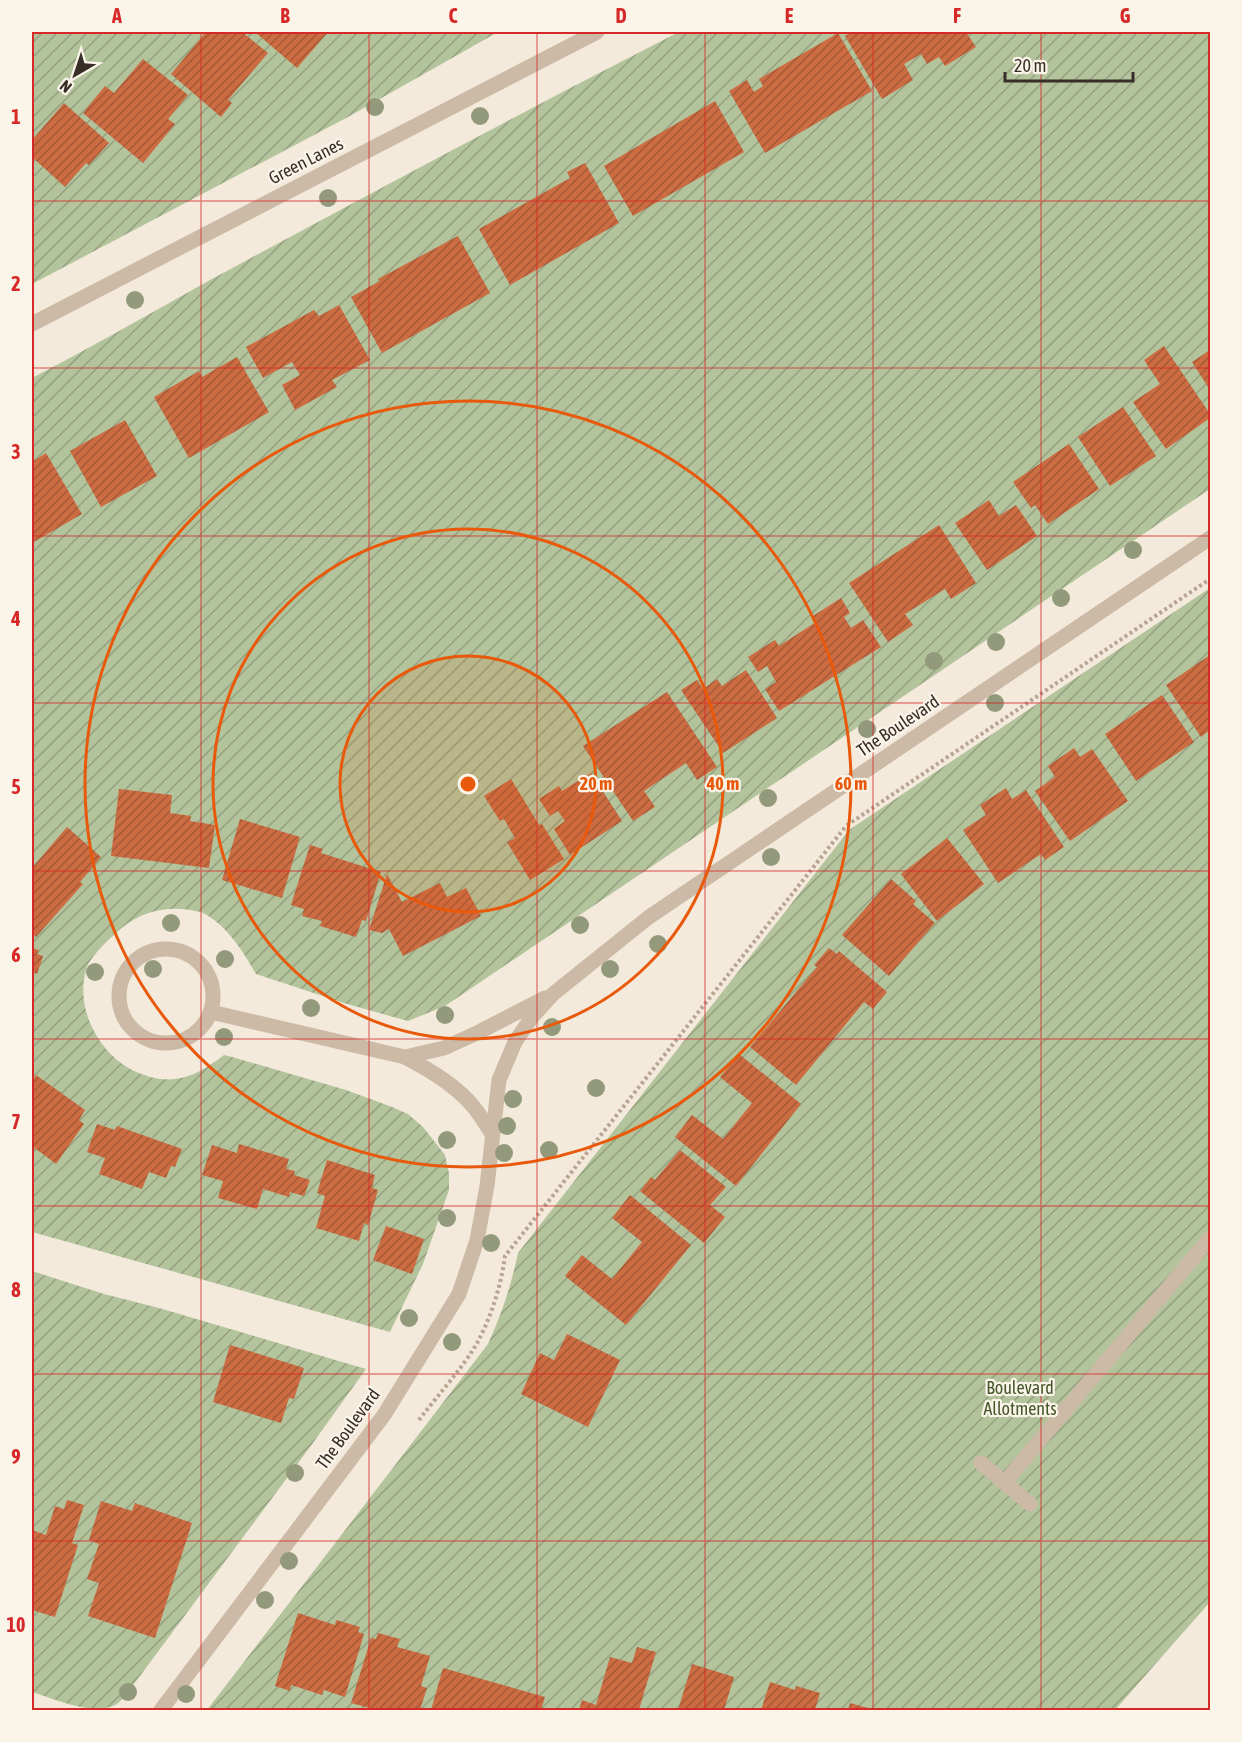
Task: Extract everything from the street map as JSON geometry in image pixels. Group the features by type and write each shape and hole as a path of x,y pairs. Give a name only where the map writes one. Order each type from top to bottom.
{"street":[{"name":"Green Lanes","path":"32,324 597,32"},
{"name":"The Boulevard","path":"160,1710 384,1415 459,1294 477,1240 487,1186 499,1080 515,1042 532,1017 553,994 649,917 1210,538"},
{"path":"164,949 186,953 206,972 214,992 211,1012 201,1028 185,1040 167,1044 152,1041 128,1024 119,1005 119,990 123,975 134,962 146,954 164,949"},
{"name":"The Boulevard","path":"405,1057 444,1048 553,994"},
{"name":"The Boulevard","path":"211,1012 405,1057 432,1071 453,1088 475,1109 492,1134"},
{"path":"1004,1483 1210,1238"},
{"path":"981,1463 1030,1504"}],"path":[{"path":"417,1424 475,1347 484,1330 494,1306 505,1256 846,826 1210,579"}],"green space":[{"path":"32,32 498,32 348,117 32,284"},
{"path":"679,32 1210,32 1210,489 445,1006 408,1021 256,974 227,932 211,918 196,911 169,909 140,916 123,927 103,946 86,970 83,984 87,1014 92,1027 109,1052 132,1070 158,1079 181,1078 202,1070 224,1055 232,1057 346,1090 408,1114 423,1127 445,1155 449,1174 449,1190 423,1264 390,1332 32,1232 32,378 210,280"},
{"name":"Boulevard Allotments","path":"1210,588 1210,1602 1115,1710 207,1710 488,1344 506,1299 518,1253 849,830"},
{"path":"32,1271 366,1369 131,1688 117,1704 105,1708 84,1708 32,1692"}],"building":[{"path":"203,32 242,32 268,53 228,100 232,103 221,117 171,74 205,33"},
{"path":"255,32 328,32 297,68"},
{"path":"852,32 966,32 976,47 945,66 939,57 927,64 921,54 904,64 913,80 882,99 845,36"},
{"path":"838,33 872,91 765,153 729,91 747,80 754,92 763,86 759,79"},
{"path":"143,59 188,95 168,119 175,124 143,163 83,113 105,86 114,93"},
{"path":"715,101 744,152 633,216 604,166"},
{"path":"64,103 109,143 89,165 86,163 65,187 32,157 32,140"},
{"path":"585,163 619,223 510,285 479,229 570,178 567,172"},
{"path":"458,236 490,293 382,353 351,297 380,281 378,279"},
{"path":"339,305 370,360 332,380 337,387 295,410 282,385 300,375 292,362 263,378 246,347 314,310 319,316"},
{"path":"1164,346 1210,414 1210,418 1166,449 1133,402 1160,384 1144,360"},
{"path":"1210,350 1210,390 1192,362"},
{"path":"237,357 269,412 189,458 154,397 199,371 202,377"},
{"path":"1123,407 1156,456 1110,486 1078,437"},
{"path":"125,420 157,476 101,507 70,451"},
{"path":"1069,444 1099,489 1048,524 1035,505 1031,508 1013,482"},
{"path":"46,453 82,514 32,543 32,462"},
{"path":"989,500 999,516 1016,505 1037,536 987,570 955,523"},
{"path":"939,525 976,583 951,599 945,589 905,614 913,625 888,642 849,583"},
{"path":"841,598 850,613 844,617 851,628 863,620 881,647 779,711 765,689 776,682 767,666 758,672 748,657 775,640 779,646 816,622 813,616"},
{"path":"1210,655 1210,730 1201,737 1166,685"},
{"path":"746,670 777,718 723,753 681,690 697,680 703,689 717,679 722,686"},
{"path":"667,692 717,767 697,780 686,763 644,791 655,807 633,821 583,746"},
{"path":"1162,695 1194,742 1136,781 1105,734"},
{"path":"1074,748 1080,757 1092,749 1128,801 1070,841 1035,791 1055,777 1048,766"},
{"path":"591,773 622,821 570,855 554,829 565,821 558,811 550,816 539,799 559,786 562,791"},
{"path":"511,779 539,825 542,824 564,859 530,880 507,842 515,838 504,819 500,821 484,796"},
{"path":"1006,788 1012,799 1026,790 1064,847 1045,860 1041,854 998,883 963,830 986,815 980,805"},
{"path":"119,789 172,795 170,813 191,816 190,821 215,825 209,868 111,856"},
{"path":"240,819 300,837 282,898 222,880"},
{"path":"67,827 101,857 80,882 83,884 36,937 32,933 32,868"},
{"path":"947,838 984,884 937,921 901,874"},
{"path":"310,845 323,849 321,853 381,872 366,921 362,920 356,937 320,926 322,921 302,916 304,909 291,905"},
{"path":"387,874 402,902 440,883 447,897 466,888 481,916 403,956 389,929 382,933 369,930"},
{"path":"891,879 916,901 913,904 935,923 889,976 842,935"},
{"path":"32,948 39,950 37,954 43,956 37,974 32,972"},
{"path":"829,948 837,954 839,951 887,992 873,1009 864,1002 796,1085 750,1047 817,967 814,965"},
{"path":"739,1054 801,1104 736,1186 675,1137 692,1115 723,1139 752,1103 720,1077"},
{"path":"36,1075 85,1110 79,1120 84,1124 56,1164 32,1146 32,1082"},
{"path":"97,1124 115,1130 117,1126 182,1149 175,1167 171,1166 166,1178 149,1172 142,1189 99,1174 105,1158 87,1152"},
{"path":"239,1144 289,1159 286,1169 295,1171 294,1175 310,1180 304,1196 290,1192 289,1197 263,1189 257,1209 218,1198 223,1181 202,1175 212,1145 237,1153"},
{"path":"680,1150 726,1187 710,1205 725,1217 704,1243 640,1191 651,1177 655,1180"},
{"path":"327,1160 375,1175 372,1188 378,1190 368,1225 364,1223 359,1241 316,1228 325,1196 317,1193"},
{"path":"630,1195 691,1245 626,1325 565,1276 582,1255 612,1279 642,1242 612,1218"},
{"path":"386,1226 424,1239 412,1274 373,1260"},
{"path":"567,1334 620,1360 588,1427 521,1394 540,1353 554,1360"},
{"path":"230,1345 304,1368 294,1399 289,1398 281,1423 213,1402"},
{"path":"67,1500 84,1505 72,1543 78,1545 55,1617 32,1610 32,1530 46,1535 55,1506 64,1509"},
{"path":"101,1501 132,1511 135,1503 192,1523 155,1638 88,1616 99,1583 87,1579 99,1544 89,1540"},
{"path":"298,1613 335,1625 336,1620 360,1627 358,1632 364,1634 345,1697 324,1690 322,1695 291,1685 290,1691 275,1686"},
{"path":"378,1633 400,1639 397,1647 430,1656 421,1686 427,1688 420,1710 377,1710 351,1703 371,1638 376,1639"},
{"path":"637,1647 656,1652 639,1710 579,1710 582,1700 596,1705 610,1657 632,1663"},
{"path":"692,1664 734,1677 724,1710 678,1710"},
{"path":"443,1668 545,1697 541,1710 431,1710"},
{"path":"770,1682 795,1690 796,1686 820,1693 815,1710 761,1710"},
{"path":"850,1703 875,1710 848,1710"}]}
